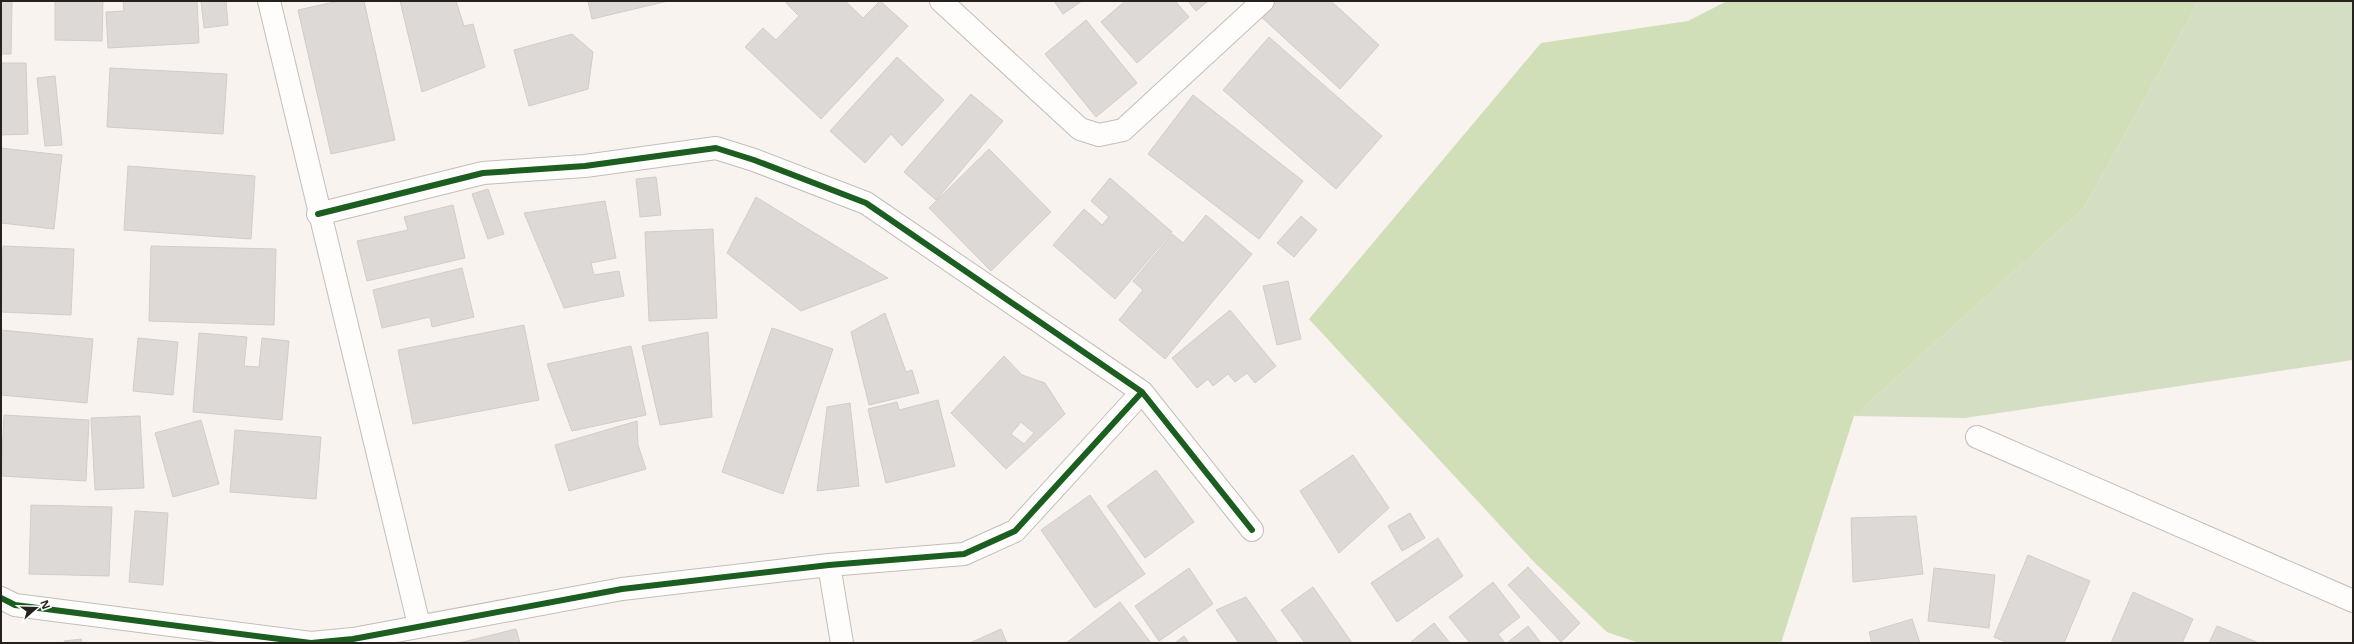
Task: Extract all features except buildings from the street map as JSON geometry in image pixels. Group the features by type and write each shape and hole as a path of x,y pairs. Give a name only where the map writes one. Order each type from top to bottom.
{"street":[{"path":"269,1 318,214 419,625"},
{"path":"941,1 1080,129 1099,135 1123,130 1263,1"},
{"path":"318,214 483,173 585,166 716,148 754,160 866,203 1142,392 1252,530"},
{"path":"1,598 15,605 311,643 353,639 419,625 622,589 829,565 964,554 1015,531 1142,392"},
{"path":"1977,437 2353,600"},
{"path":"829,565 842,643"}],"green space":[{"path":"1727,1 2199,1 2084,208 1854,416 1781,643 1639,643 1607,632 1533,561 1309,319 1541,43 1688,21"},
{"path":"2199,1 2353,1 2353,360 1965,418 1854,416 2084,208"}],"cycle path":[{"path":"318,214 483,173 585,166 716,148 754,160 866,203 1142,392 1252,530"},
{"path":"1,598 15,605 311,643 353,639 622,589 829,565 964,554 1015,531 1142,392"}]}
